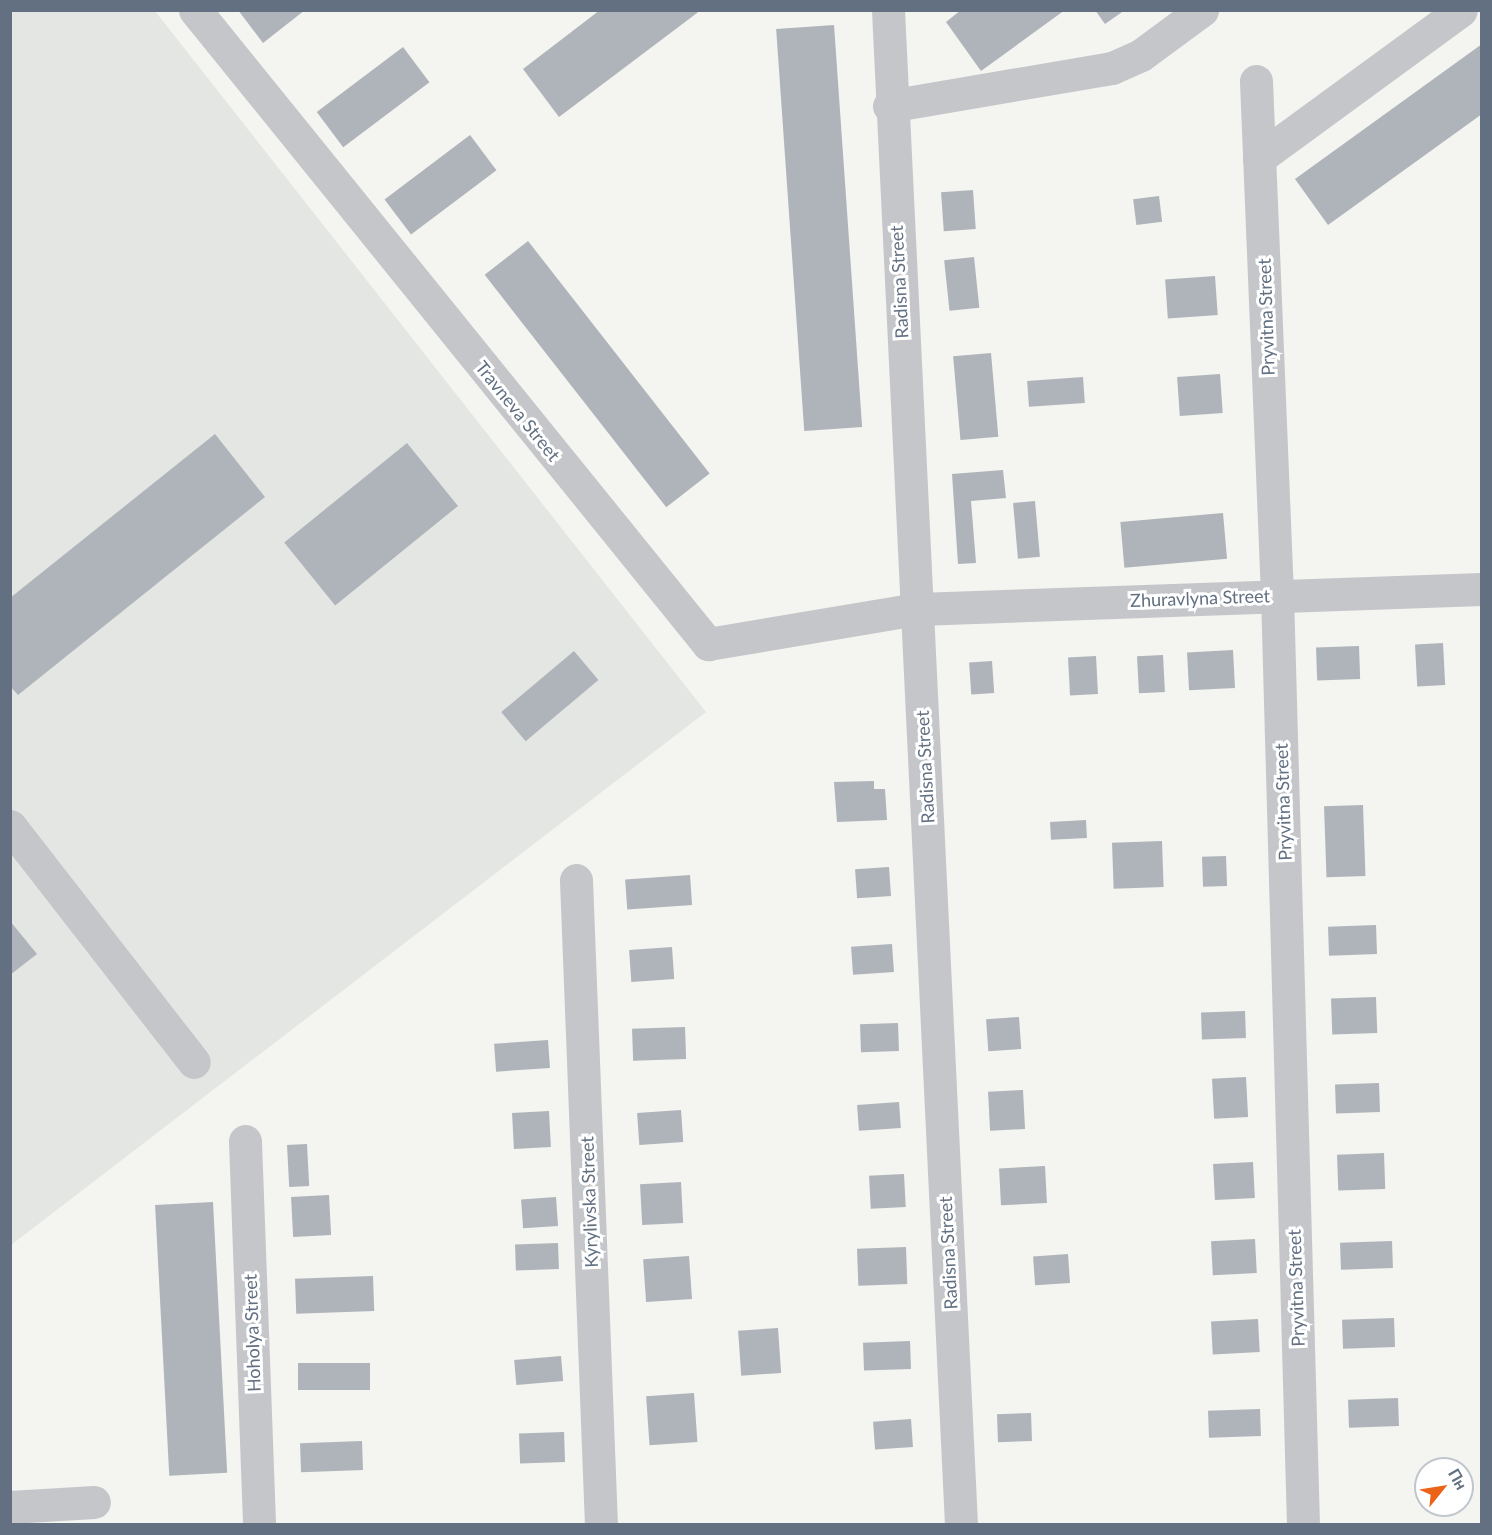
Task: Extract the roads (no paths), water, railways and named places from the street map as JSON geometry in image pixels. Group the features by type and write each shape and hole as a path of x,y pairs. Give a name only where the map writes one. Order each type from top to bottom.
{"street":[{"name":"Travneva Street","path":"195,10 708,644 918,609"},
{"path":"889,106 1112,68 1141,55 1202,10"},
{"path":"1259,158 1461,10"},
{"name":"Radisna Street","path":"893,14 889,106 918,609 961,1524"},
{"name":"Pryvitna Street","path":"1256,81 1277,594 1303,1524"},
{"name":"Zhuravlyna Street","path":"918,609 1277,594 1482,589"},
{"path":"10,826 194,1062"},
{"name":"Kyrylivska Street","path":"576,880 601,1524"},
{"name":"Hoholya Street","path":"245,1141 259,1524"},
{"path":"10,1507 94,1502"}]}
